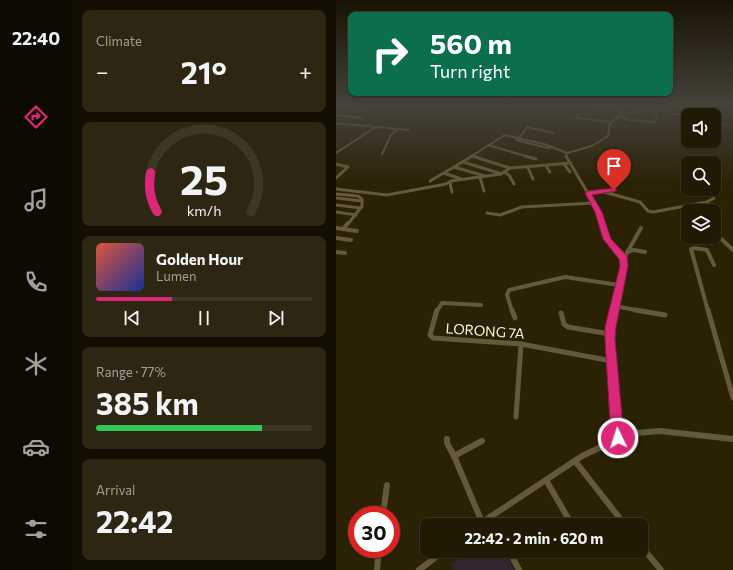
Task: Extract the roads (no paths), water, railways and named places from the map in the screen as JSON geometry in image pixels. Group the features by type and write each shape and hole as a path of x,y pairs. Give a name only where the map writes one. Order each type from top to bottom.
{"street":[{"path":"336,153 369,132"},
{"path":"382,154 391,136 395,132"},
{"path":"519,138 524,132"},
{"path":"548,132 554,133"},
{"path":"566,153 590,147 608,136 608,132"},
{"path":"430,181 505,135 555,147 566,153 599,212 607,239 624,258"},
{"path":"503,136 548,148 555,147"},
{"path":"488,145 536,159"},
{"path":"472,156 510,168 528,168 571,163"},
{"path":"463,162 510,174 514,184"},
{"path":"336,164 348,166 336,178"},
{"path":"564,164 570,172"},
{"path":"546,166 550,172"},
{"path":"454,167 485,176"},
{"path":"336,189 384,195 450,183 452,181 502,173 510,168"},
{"path":"528,168 533,179"},
{"path":"444,173 463,179"},
{"path":"480,177 484,191"},
{"path":"450,183 452,192"},
{"path":"588,193 614,190 610,183"},
{"path":"604,192 640,202 648,211 653,212 681,207"},
{"path":"336,194 358,196 361,197 362,201 361,208 343,229"},
{"path":"336,198 362,201"},
{"path":"698,204 707,202 714,198"},
{"path":"488,213 496,216 505,216 520,208 594,203"},
{"path":"336,205 361,208"},
{"path":"336,212 356,215"},
{"path":"336,228 356,231"},
{"path":"618,438 610,334 624,266 624,258 626,252 641,228"},
{"path":"336,238 351,240"},
{"path":"721,239 733,250"},
{"path":"714,265 707,250 691,249 733,398"},
{"path":"626,252 634,250 645,252"},
{"path":"336,252 346,253"},
{"path":"515,318 507,295 508,290 565,277 619,285"},
{"name":"LORONG 7A","path":"481,305 442,303 438,306 430,335 433,338 521,344 612,361"},
{"path":"615,306 664,315"},
{"path":"561,313 564,324 568,327 610,334"},
{"path":"516,417 521,344"},
{"path":"488,518 596,448 618,438 636,433 674,432 733,439"},
{"path":"447,439 447,443 454,456 478,518"},
{"path":"454,456 482,441"},
{"path":"575,461 619,518"},
{"path":"546,480 568,518"},
{"path":"384,506 387,484"},
{"path":"648,554 661,570"},
{"path":"376,570 378,558"},
{"path":"419,570 435,558"},
{"path":"513,558 519,570"}]}
